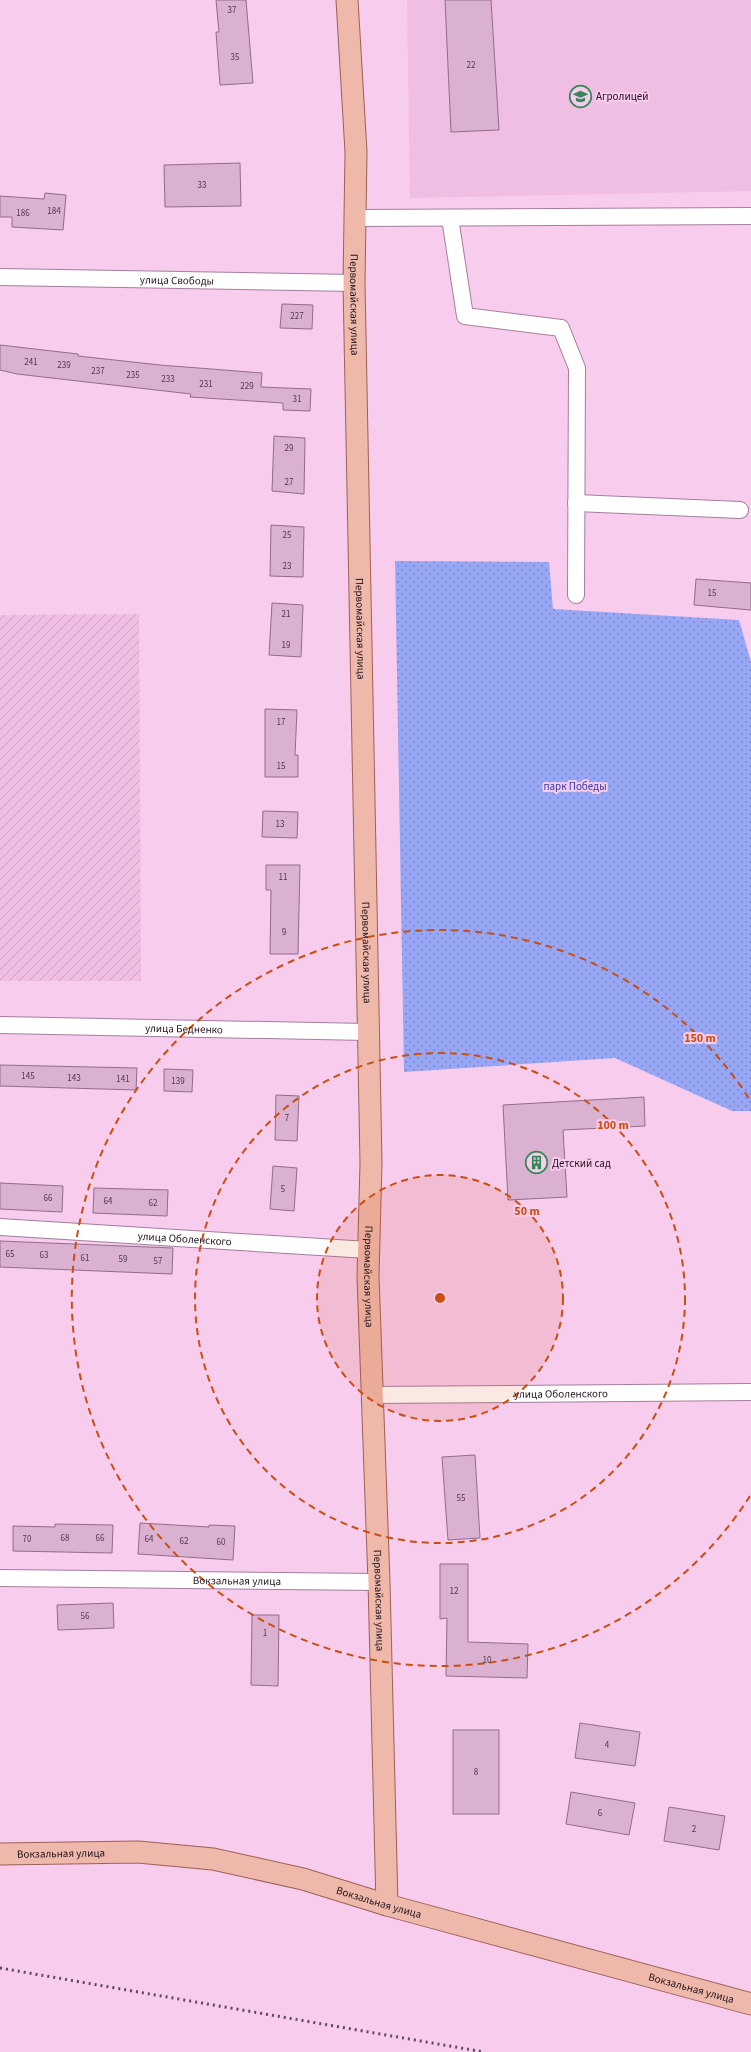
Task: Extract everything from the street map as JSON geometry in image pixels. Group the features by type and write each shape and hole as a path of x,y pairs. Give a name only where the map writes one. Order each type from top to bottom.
{"main road":[{"name":"Первомайская улица","path":"347,0 356,152 354,283 367,1032 371,1163 368,1250 379,1582 387,1905"},
{"name":"Вокзальная улица","path":"0,1854 138,1852 213,1859 303,1879 387,1905 751,2004"}],"street":[{"path":"355,218 751,216"},
{"path":"450,218 465,316 561,328 577,368 576,595"},
{"name":"улица Свободы","path":"0,277 354,283"},
{"path":"576,503 740,510"},
{"name":"улица Бедненко","path":"0,1025 367,1032"},
{"name":"улица Оболенского","path":"0,1227 368,1250"},
{"name":"улица Оболенского","path":"372,1395 751,1392"},
{"name":"Вокзальная улица","path":"0,1578 379,1582"}],"shaded area":[{"name":"Агролицей","path":"407,0 751,0 751,191 410,198"},
{"path":"139,614 141,981 0,981 0,615"}],"green space":[{"name":"парк Победы","path":"395,561 549,562 553,609 739,620 751,662 751,1111 732,1111 615,1058 404,1072"}],"building":[{"path":"216,0 246,0 253,83 220,85 216,32 219,32"},
{"path":"445,0 491,0 499,130 451,132"},
{"path":"240,163 241,206 165,207 164,165"},
{"path":"45,193 66,195 63,230 12,227 12,217 0,217 0,196 44,199"},
{"path":"282,304 313,305 312,329 280,328"},
{"path":"0,345 78,354 78,356 160,365 262,373 261,387 311,389 310,411 283,410 283,403 190,397 191,394 17,374 0,370"},
{"path":"274,436 305,438 304,494 272,491"},
{"path":"271,525 304,527 303,577 270,576"},
{"path":"696,579 751,583 751,610 694,605"},
{"path":"272,603 303,605 301,657 269,655"},
{"path":"265,709 297,710 295,755 298,755 298,777 265,777"},
{"path":"263,811 298,812 297,838 262,837"},
{"path":"266,865 300,865 298,954 270,954 271,890 266,890"},
{"path":"0,1065 137,1068 136,1090 0,1086"},
{"path":"164,1069 193,1070 192,1092 164,1091"},
{"path":"276,1095 299,1096 297,1141 275,1140"},
{"name":"Детский сад","path":"644,1097 645,1126 563,1130 567,1197 508,1200 503,1105"},
{"path":"273,1166 297,1168 294,1211 270,1209"},
{"path":"0,1183 63,1186 62,1212 0,1209"},
{"path":"94,1188 168,1190 167,1216 93,1213"},
{"path":"0,1241 173,1248 172,1274 0,1267"},
{"path":"475,1455 480,1538 448,1540 442,1457"},
{"path":"140,1523 209,1527 209,1525 235,1526 233,1560 138,1554"},
{"path":"55,1524 113,1525 112,1553 13,1551 13,1526 55,1527"},
{"path":"440,1564 468,1564 468,1642 528,1644 527,1678 446,1676 447,1618 440,1619"},
{"path":"113,1603 114,1628 58,1630 57,1605"},
{"path":"252,1615 279,1615 278,1686 251,1685"},
{"path":"580,1723 640,1732 635,1766 575,1758"},
{"path":"453,1730 499,1730 499,1814 453,1814"},
{"path":"571,1792 635,1803 629,1835 566,1824"},
{"path":"669,1807 725,1816 719,1850 664,1841"}],"railway":[{"path":"0,1968 484,2052"}],"place":[{"name":"Агролицей","path":"580,96"},
{"name":"Детский сад","path":"536,1163"}]}
